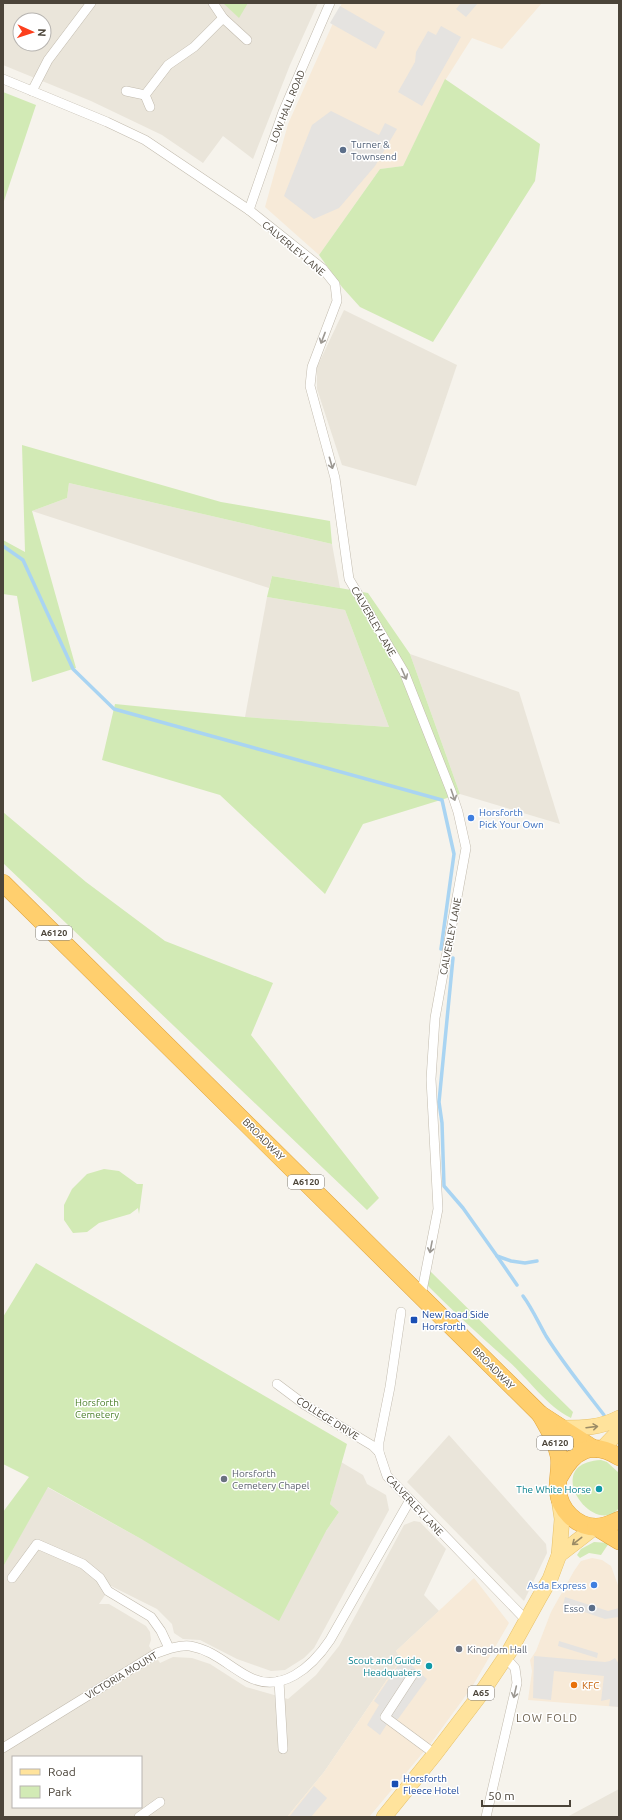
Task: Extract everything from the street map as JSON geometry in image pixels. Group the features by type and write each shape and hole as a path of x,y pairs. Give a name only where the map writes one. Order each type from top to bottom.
{"highway":[{"name":"BROADWAY","path":"3,883 540,1414"},
{"name":"A6120","path":"540,1414 598,1449"},
{"name":"A6120","path":"540,1414 555,1443 559,1458 560,1476"},
{"path":"619,1457 610,1451 598,1449 576,1455 568,1461 560,1476 558,1489 559,1499 565,1510 574,1520 585,1525 596,1527 608,1525 619,1520"},
{"path":"596,1527 619,1541"}],"main road":[{"path":"562,1428 589,1428 606,1424 619,1418"},
{"path":"598,1449 619,1431"},
{"name":"A65","path":"384,1817 480,1695 505,1658 550,1579 559,1555 562,1519 559,1499"},
{"path":"559,1555 596,1527"}],"street":[{"path":"32,91 48,60 91,3"},
{"path":"212,3 223,18 247,40"},
{"name":"LOW HALL ROAD","path":"249,210 283,112 330,3"},
{"path":"145,95 168,65 194,47 223,18"},
{"name":"CALVERLEY LANE","path":"3,79 107,122 145,140 249,210 323,269 335,284 337,301 312,367 310,386 335,478 349,579 404,672 451,791 458,812 466,848 435,1018 431,1079 438,1208 421,1296"},
{"path":"126,91 145,95"},
{"path":"145,95 150,106"},
{"name":"CALVERLEY LANE","path":"401,1312 379,1452 387,1476 526,1620"},
{"name":"COLLEGE DRIVE","path":"277,1384 305,1405 373,1446 379,1452"},
{"name":"VICTORIA MOUNT","path":"3,1748 157,1653 169,1648 188,1646 202,1649 214,1654 256,1680 267,1682 279,1681 289,1679 298,1674 322,1652 410,1500"},
{"path":"12,1578 37,1544 83,1564 100,1578 108,1591 151,1617 161,1631 169,1648"},
{"path":"486,1817 517,1683 516,1668 505,1658"},
{"path":"413,1674 386,1717 435,1754"},
{"path":"279,1681 283,1749"},
{"path":"139,1817 160,1802"}],"shaded area":[{"path":"3,3 318,3 290,65 253,159 223,136 203,163 162,135 91,101 3,65"},
{"path":"342,3 542,3 502,49 472,38 446,79 403,166 380,169 319,255 265,207 288,124"},
{"path":"461,3 478,3 466,17 456,9"},
{"path":"340,6 385,32 376,49 330,23"},
{"path":"441,26 461,37 422,106 398,92 415,62 416,52 428,31 436,35"},
{"name":"Turner & Townsend","path":"331,111 379,135 385,123 397,129 375,166 339,208 314,219 284,196 312,125"},
{"path":"344,310 457,365 416,486 342,465 317,389 317,367"},
{"path":"69,483 332,544 340,588 272,576 269,588 32,511 67,498"},
{"path":"267,597 345,610 389,727 245,717"},
{"path":"410,654 519,692 560,824 460,794"},
{"path":"449,1435 546,1544 547,1553 524,1601 407,1482"},
{"path":"341,1462 363,1475 367,1484 386,1495 389,1510 314,1648 304,1658 285,1670 271,1671 237,1659 200,1640 183,1639 174,1633 172,1624 157,1609 111,1586 99,1604 109,1604 146,1626 150,1632 151,1640 149,1646 160,1663 173,1657 192,1658 210,1664 246,1687 288,1699 316,1675 339,1646 404,1525 414,1521 420,1522 446,1549 424,1595 439,1611 396,1651 401,1659 324,1772 287,1817 3,1817 3,1567 47,1487 143,1540 326,1531 339,1512 330,1504"},
{"path":"592,1558 602,1560 611,1566 619,1588 619,1707 528,1700 532,1671 530,1660 536,1651 551,1612 581,1561"},
{"path":"474,1578 509,1623 472,1687 431,1743 369,1817 287,1817 324,1772 401,1659 396,1651"},
{"path":"565,1597 608,1611 619,1608 619,1617 605,1619 563,1605"},
{"path":"559,1641 598,1653 597,1658 558,1646"},
{"path":"534,1656 605,1662 615,1658 619,1664 619,1707 609,1706 610,1699 601,1701 604,1676 554,1671 551,1700 533,1698"},
{"path":"403,1658 427,1679 398,1719 387,1724 380,1735 367,1725 379,1705 374,1701"},
{"path":"314,1786 327,1798 311,1817 289,1817"},
{"path":"619,1789 619,1817 567,1817"}],"green space":[{"path":"223,3 248,3 239,18"},
{"path":"445,79 540,144 535,181 433,342 360,307 342,287 319,255 380,169 403,166"},
{"path":"3,92 36,105 3,204"},
{"path":"22,445 221,502 330,521 332,544 69,483 67,498 32,511 76,668 32,682 17,596 3,594 3,540 25,552"},
{"path":"272,576 368,593 410,654 460,794 363,824 325,894 220,795 102,760 115,704 245,717 389,727 345,610 267,597"},
{"path":"3,812 86,882 165,941 273,983 251,1035 379,1198 367,1210 3,863"},
{"path":"104,1169 119,1171 137,1184 143,1184 139,1214 138,1208 130,1214 99,1223 87,1232 73,1233 64,1220 64,1205 72,1189 87,1174"},
{"name":"Horsforth Cemetery","path":"36,1263 347,1444 330,1504 339,1512 326,1531 279,1621 143,1540 48,1487 3,1567 3,1512 29,1477 3,1464 3,1317"},
{"path":"430,1271 573,1412 571,1418 562,1413 545,1399 514,1366 465,1322 426,1284"},
{"path":"601,1460 607,1462 619,1473 619,1508 609,1515 597,1514 586,1507 577,1497 573,1485 574,1473 583,1464"},
{"path":"594,1542 609,1543 601,1555 589,1553 580,1558 577,1555 581,1549"}],"waterway":[{"path":"3,546 23,560 73,669 114,709 442,800 454,854 441,949"},
{"path":"453,958 439,1102 442,1123 444,1186 463,1208 497,1256 511,1261 525,1263 537,1261"},
{"path":"497,1256 517,1285"},
{"path":"523,1296 546,1336 604,1415"}],"place":[{"name":"Turner & Townsend","path":"343,150"},
{"name":"Horsforth Pick Your Own","path":"471,818"},
{"name":"New Road Side Horsforth","path":"414,1320"},
{"name":"Horsforth Cemetery Chapel","path":"224,1479"},
{"name":"The White Horse","path":"599,1489"},
{"name":"Asda Express","path":"594,1585"},
{"name":"Esso","path":"592,1608"},
{"name":"Kingdom Hall","path":"459,1649"},
{"name":"Scout and Guide Headquaters","path":"429,1666"},
{"name":"KFC","path":"574,1685"},
{"name":"Horsforth Fleece Hotel","path":"395,1784"}],"district":[{"name":"LOW FOLD","path":"547,1718"}]}
